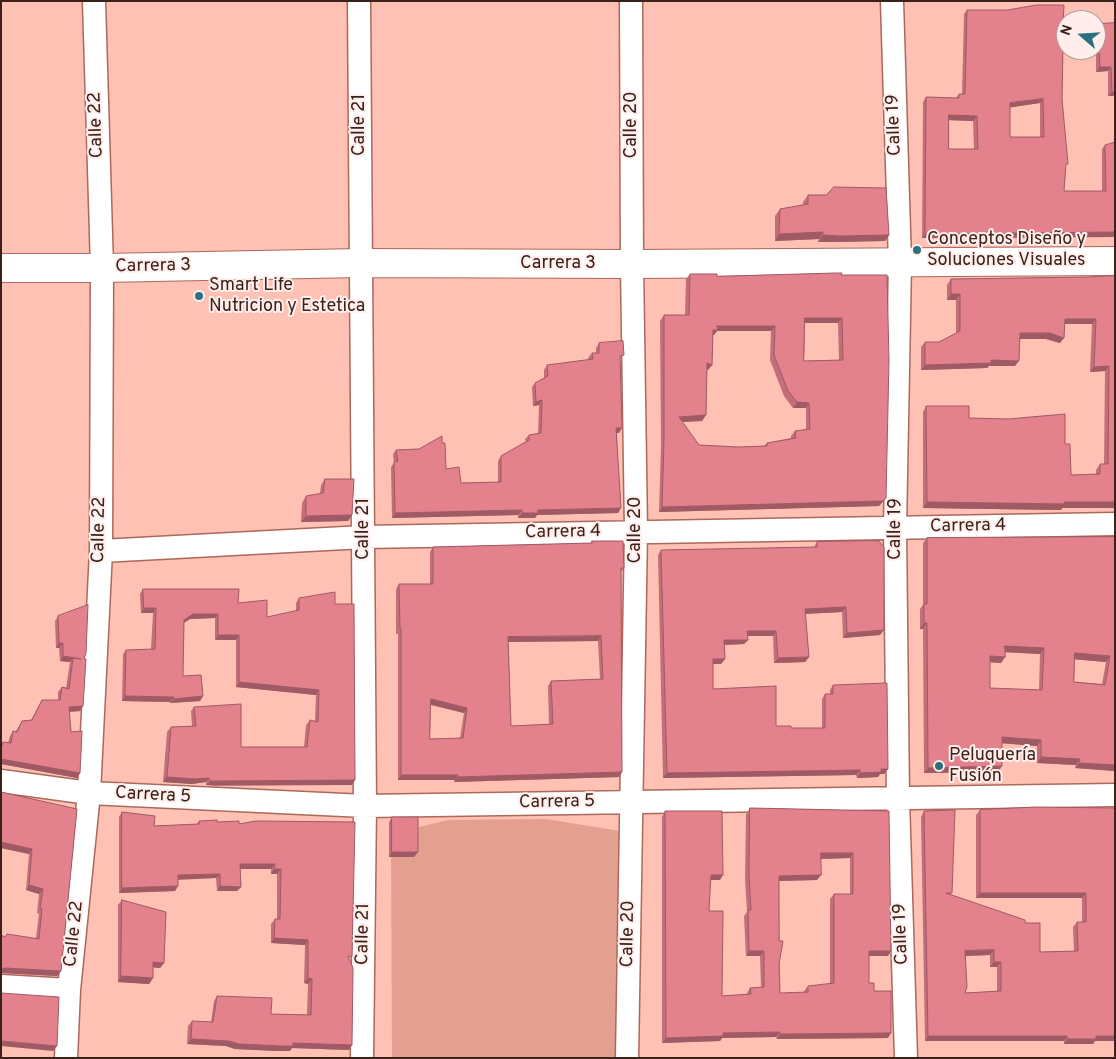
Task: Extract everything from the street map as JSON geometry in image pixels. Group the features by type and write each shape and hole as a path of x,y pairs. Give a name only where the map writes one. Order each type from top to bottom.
{"main road":[{"name":"Carrera 3","path":"1,268 361,263 632,264 1115,261"}],"street":[{"name":"Calle 22","path":"66,1058 69,990 89,793 101,551 102,268 94,1"},
{"name":"Calle 21","path":"359,1 365,806 362,1058"},
{"name":"Calle 20","path":"627,1058 636,531 631,1"},
{"name":"Calle 19","path":"892,1 900,263 895,528 898,799 906,1058"},
{"name":"Carrera 4","path":"101,551 364,537 1115,524"},
{"name":"Carrera 5","path":"1,781 89,793 365,806 1115,795"},
{"path":"1,986 69,990"}],"shaded area":[{"path":"546,819 626,832 619,1058 392,1058 391,834 448,820"}],"building":[{"path":"1037,5 1064,5 1064,10 1056,10 1056,60 1063,60 1062,99 1068,164 1066,164 1064,191 1106,191 1105,145 1115,142 1115,232 925,234 926,97 959,98 959,94 965,94 967,10 1007,10","holes":["1043,99 1044,137 1010,137 1010,103","949,115 977,116 978,149 949,149"]},
{"path":"1115,23 1115,92 1112,92 1111,67 1100,67 1100,60 1106,60 1106,24"},
{"path":"834,187 886,188 889,235 840,236 823,235 823,232 779,234 780,209 808,204 808,195 826,195"},
{"path":"836,273 842,273 841,275 887,275 889,360 886,498 883,501 662,507 664,315 689,315 690,274 717,274 717,276","holes":["805,318 842,318 843,360 804,361","717,326 775,326 774,355 788,391 797,402 809,403 810,429 795,431 796,438 767,443 767,446 699,445 679,417 706,415 707,363 712,365 713,330 718,330"]},
{"path":"1115,276 1115,502 1064,502 1065,504 927,502 926,406 969,406 969,418 1008,419 1065,414 1065,444 1070,444 1071,475 1100,474 1100,464 1108,464 1109,366 1094,367 1096,319 1065,319 1064,338 1050,333 1020,333 1019,361 991,360 991,363 925,365 925,342 939,342 960,331 960,294 951,294 951,279"},
{"path":"623,341 624,355 620,356 622,428 616,428 621,508 538,510 538,513 522,513 522,510 395,513 394,462 398,461 396,450 419,449 442,436 442,443 445,443 446,469 459,467 461,483 501,482 501,456 529,440 529,435 541,433 542,400 536,402 535,383 548,376 547,365 593,359 592,353 599,353 599,343"},
{"path":"325,479 354,479 352,515 306,516 306,496 323,493"},
{"path":"1115,537 1115,765 1079,763 1080,759 1041,757 1041,740 1002,737 1002,766 928,768 927,623 924,623 924,604 927,604 927,538","holes":["1005,646 1044,648 1042,690 990,688 990,656 1005,657","1075,653 1110,656 1105,685 1074,682"]},
{"path":"592,541 623,541 624,568 621,568 622,772 457,777 458,775 401,775 401,629 399,584 433,584 433,547 592,543","holes":["601,636 603,679 551,681 553,724 511,726 508,637","431,699 467,708 463,738 430,739"]},
{"path":"879,541 884,547 884,630 847,633 846,607 805,609 809,657 778,658 776,631 747,631 748,640 724,640 725,659 713,659 713,689 776,686 776,726 825,728 825,694 833,694 833,685 887,683 888,769 881,769 881,772 860,773 860,770 667,773 661,550 817,547 817,542"},
{"path":"143,589 239,589 238,603 267,600 267,617 299,610 299,598 335,592 335,604 354,604 355,780 210,781 209,778 167,777 171,727 196,726 194,707 241,704 241,747 307,747 310,720 318,722 319,690 239,682 239,635 218,635 218,614 193,614 184,620 183,676 201,675 203,696 174,699 174,697 125,696 126,650 155,649 156,608 144,608"},
{"path":"88,605 83,706 69,707 71,732 82,731 80,773 1,759 3,742 11,743 13,731 17,732 22,721 32,720 42,700 60,700 62,687 69,689 73,658 81,659 63,656 63,643 59,643 58,616"},
{"path":"1,792 77,809 61,971 1,969 1,935 5,937 7,934 39,939 43,889 29,885 32,849 1,842"},
{"path":"1037,807 1115,808 1115,1036 1096,1036 1096,1039 1067,1039 1067,1036 928,1036 924,811 955,810 952,893 946,893 1025,920 1025,923 1040,923 1040,952 1078,951 1077,922 1086,922 1086,893 980,893 980,810","holes":["994,950 994,962 1001,962 1001,991 965,993 967,987 965,951"]},
{"path":"750,808 889,811 891,951 869,951 869,983 874,983 874,991 891,991 891,1033 723,1033 723,1036 666,1038 665,811 722,811 723,875 711,875 709,911 723,911 722,996 751,994 750,988 764,987 764,951 749,951 748,910 751,910 749,875","holes":["821,853 853,853 853,894 834,894 834,983 808,986 808,992 780,993 779,964 783,941 779,941 779,876 821,875"]},
{"path":"122,812 155,816 154,826 199,824 199,821 217,820 217,822 239,821 239,824 256,821 355,822 352,957 348,956 353,968 352,1045 293,1043 293,1046 280,1046 191,1039 192,1021 213,1022 217,996 272,998 271,1014 311,1015 312,979 308,978 308,940 274,938 275,919 280,919 281,869 274,869 275,864 240,864 241,887 220,886 220,874 178,875 178,886 122,888"},
{"path":"392,817 418,817 418,852 392,852"},
{"path":"122,900 166,912 164,963 153,962 153,978 121,976"},
{"path":"1,993 59,997 57,1046 1,1041"}],"place":[{"name":"Conceptos Diseño y Soluciones Visuales","path":"917,250"},
{"name":"Smart Life Nutricion y Estetica","path":"199,296"},
{"name":"Peluquería Fusión","path":"939,766"}]}
